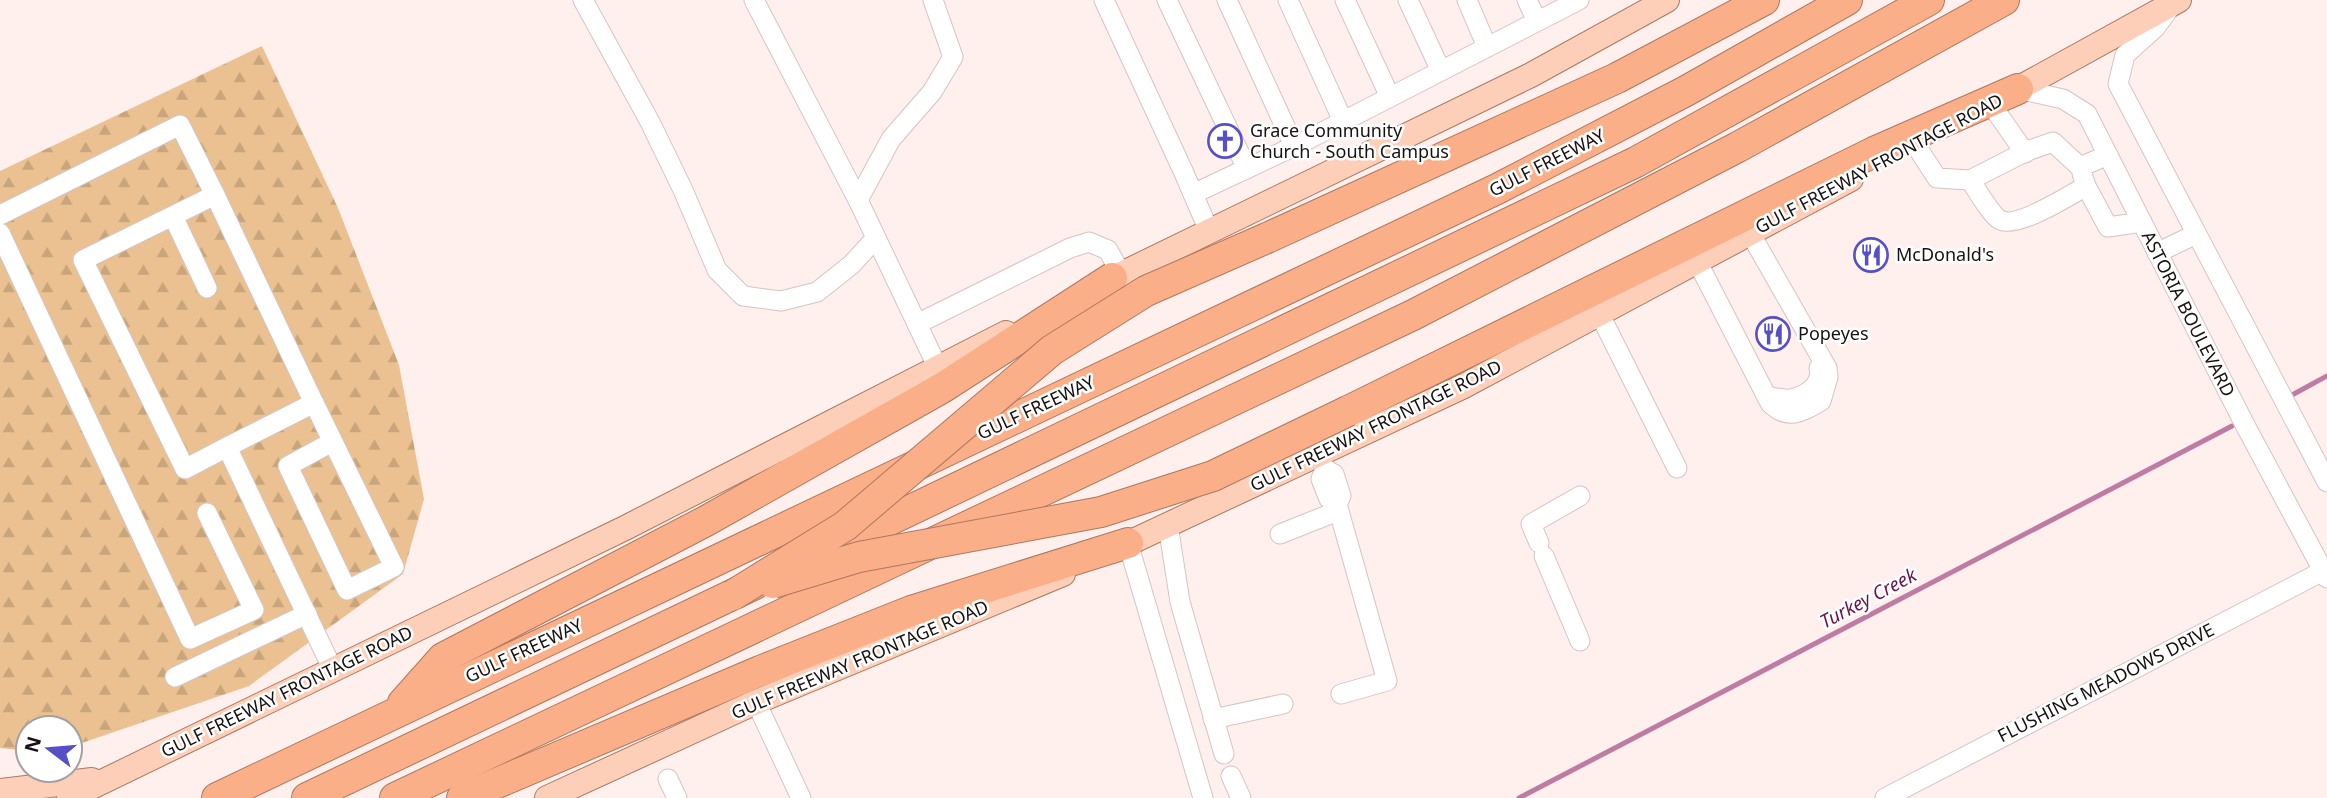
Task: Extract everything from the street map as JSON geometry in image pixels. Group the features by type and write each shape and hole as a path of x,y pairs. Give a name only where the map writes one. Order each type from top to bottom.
{"highway":[{"path":"733,595 845,526 1052,350 1146,291 1617,78 1764,0"},
{"name":"GULF FREEWAY","path":"217,798 1497,189 1686,91 1847,0"},
{"name":"GULF FREEWAY","path":"307,798 1636,162 1929,0"},
{"path":"395,798 1413,315 1738,147 2004,0"},
{"path":"733,595 859,557 1101,512 1213,476 1874,152 2018,89"},
{"path":"393,713 443,658 706,521 942,388 1117,276"},
{"path":"462,798 760,671 912,611 1128,544"}],"main road":[{"name":"GULF FREEWAY FRONTAGE ROAD","path":"69,798 625,528 1117,276 1531,75 1667,0"},
{"name":"GULF FREEWAY FRONTAGE ROAD","path":"547,798 756,702 1036,587 1168,525 1322,462 1991,104 2177,1"},
{"path":"0,791 110,778"}],"street":[{"path":"583,0 650,122 717,270 743,296 780,301 817,292 851,265 876,239"},
{"path":"754,0 858,200 938,368"},
{"path":"858,200 891,139 932,92 953,57 933,0"},
{"path":"1104,0 1209,231"},
{"path":"1167,0 1247,169"},
{"path":"1227,0 1294,146"},
{"path":"1288,0 1343,121"},
{"path":"1345,0 1390,97"},
{"path":"1408,0 1441,71"},
{"path":"1466,0 1488,47"},
{"path":"1527,0 1537,21"},
{"path":"1193,194 1294,146 1579,0"},
{"path":"2177,1 2155,28 2125,55 2118,84 2327,482"},
{"name":"ASTORIA BOULEVARD","path":"2018,89 2063,99 2087,114 2245,425 2326,573"},
{"path":"1991,104 2025,153"},
{"path":"0,215 180,125 394,567 347,590 288,466 332,442"},
{"path":"1915,144 1937,178 1970,180 2053,142 2083,177 2108,227 2142,222"},
{"path":"1970,180 1999,220 2011,223 2049,207 2108,155"},
{"path":"215,195 83,260 185,469 314,403"},
{"path":"173,216 207,288"},
{"path":"0,233 190,639 254,610 207,513"},
{"path":"1697,261 1766,396 1776,409 1791,415 1800,414 1821,401 1828,377 1827,368 1750,233"},
{"path":"2157,253 2196,234"},
{"path":"916,324 1070,248 1089,242 1108,250 1117,276"},
{"path":"1599,313 1678,468"},
{"path":"227,447 334,670"},
{"path":"1322,462 1321,479 1329,499 1337,508 1387,681 1341,694"},
{"path":"1580,496 1531,524 1580,641"},
{"path":"1280,534 1337,508"},
{"path":"1168,525 1180,602 1224,754"},
{"path":"1128,544 1203,798"},
{"name":"FLUSHING MEADOWS DRIVE","path":"1885,798 2326,573"},
{"path":"175,677 307,614"},
{"path":"756,702 801,798"},
{"path":"1213,719 1283,704"},
{"path":"1231,776 1241,798"},
{"path":"668,779 677,798"}],"green space":[{"path":"262,46 338,208 399,365 424,499 403,574 249,686 84,742 84,714 14,714 14,750 0,748 0,171"}],"waterway":[{"name":"Turkey Creek","path":"2292,395 2327,376"},
{"name":"Turkey Creek","path":"1519,798 2232,426"}],"place":[{"name":"Grace Community Church - South Campus","path":"1225,141"},
{"name":"McDonald's","path":"1871,255"},
{"name":"Popeyes","path":"1773,334"}]}
